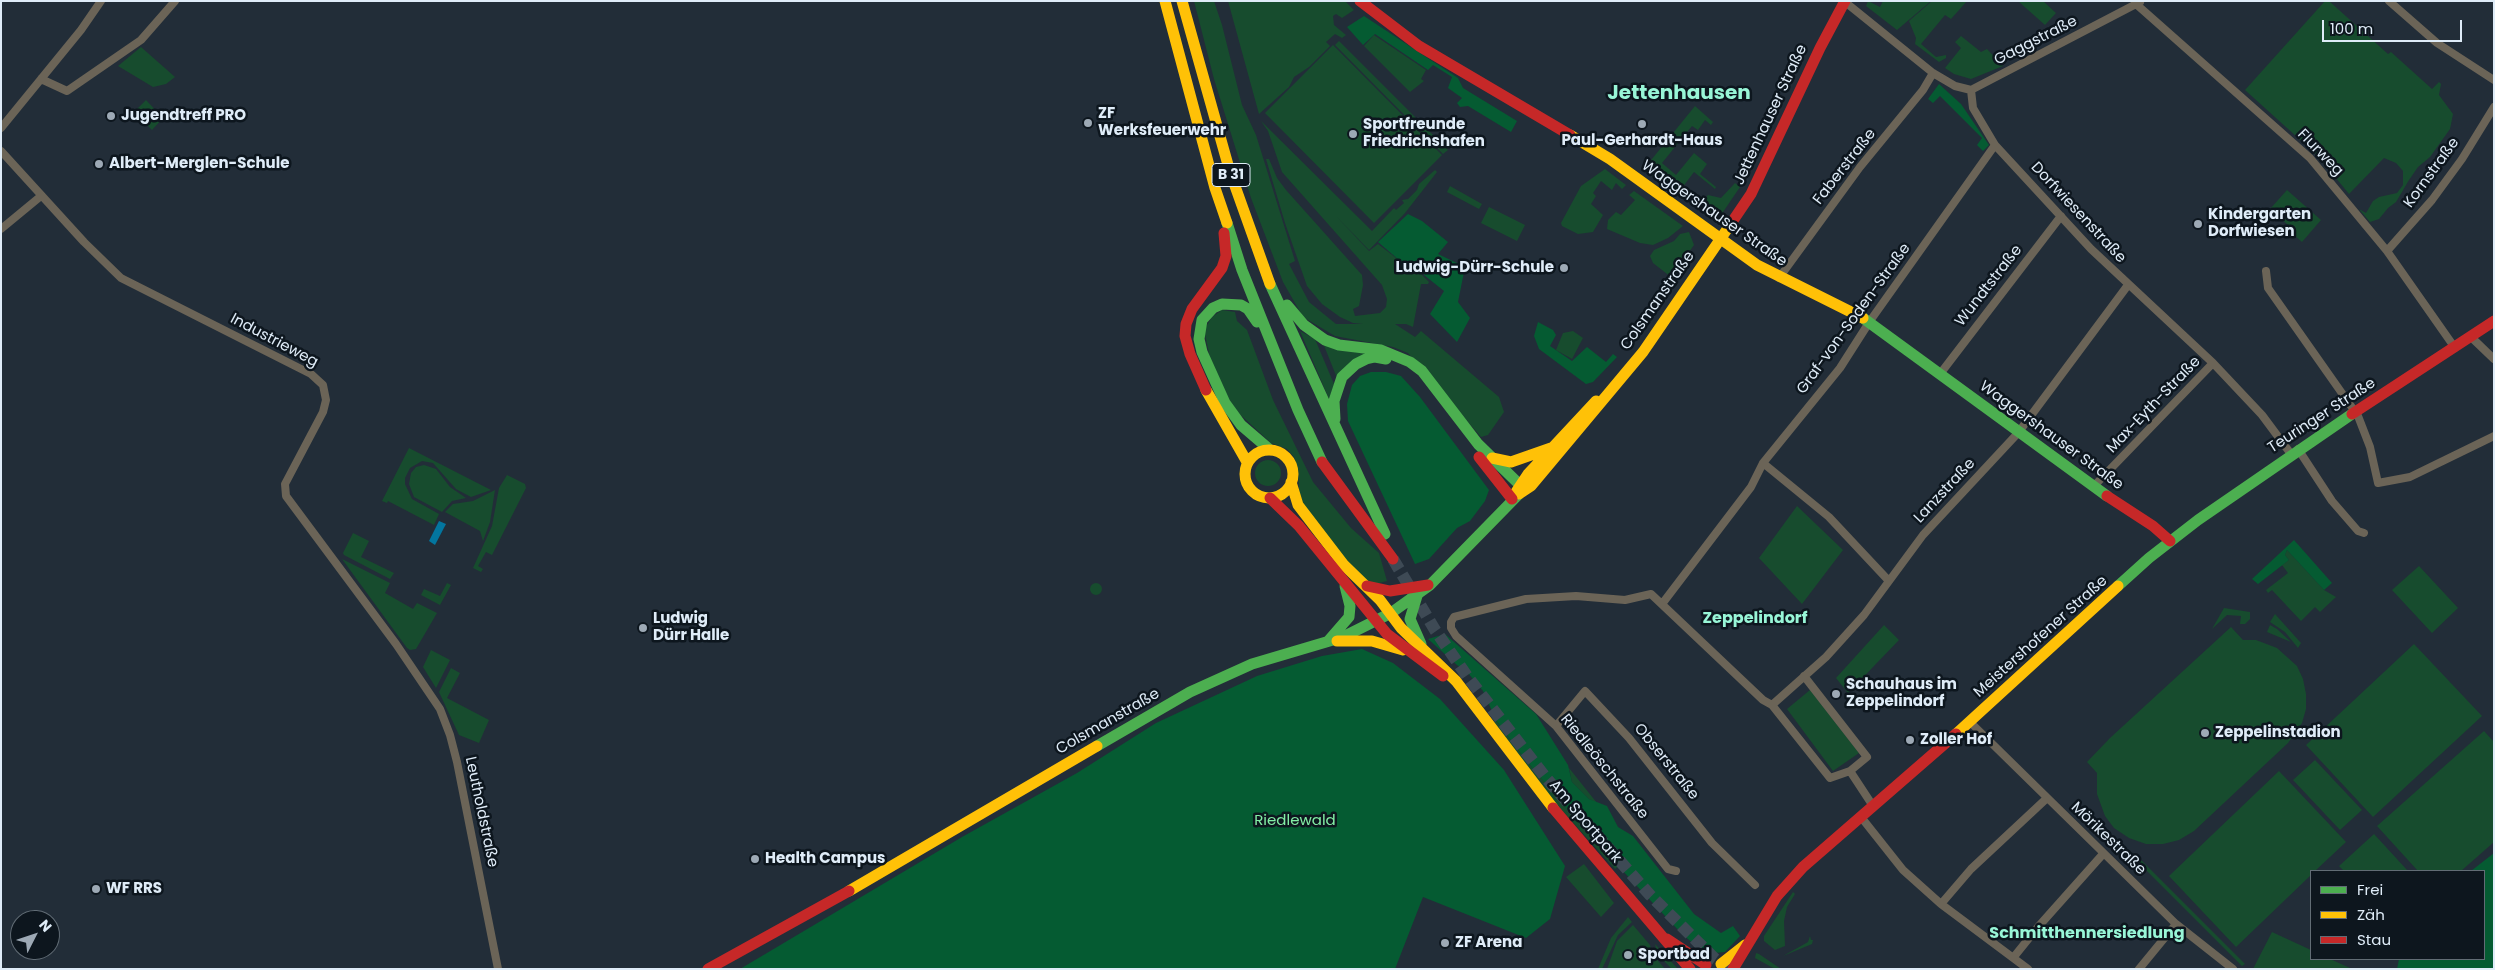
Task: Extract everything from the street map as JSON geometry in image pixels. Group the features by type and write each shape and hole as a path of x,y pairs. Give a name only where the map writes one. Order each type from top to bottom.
{"main road":[{"name":"B 31","path":"1165,1 1215,188 1242,270 1277,359 1321,461 1394,559 1387,538 1269,282 1227,162 1182,1"},
{"name":"Waggershauser Straße","path":"1360,1 1419,46 1610,159 1719,238 1779,278 1870,321 2093,487 2153,526 2170,541"},
{"name":"Jettenhauser Straße","path":"1719,238 1759,179 1820,48 1845,1"},
{"path":"1215,188 1226,242 1226,256 1222,268 1192,309 1186,324 1186,336 1190,354 1213,405 1248,462"},
{"name":"Colsmanstraße","path":"708,969 832,900 1190,692 1252,664 1328,641 1376,621 1419,593 1464,552 1522,488 1587,421 1619,379 1643,352 1719,238"},
{"path":"1269,282 1294,315 1324,340 1339,345 1381,350 1400,356 1422,371 1487,454 1522,488"},
{"path":"1269,450 1257,453 1248,462 1244,473 1248,486 1258,495 1270,498 1283,493 1291,482 1292,469 1286,457 1269,450 1246,431 1225,404 1202,352 1199,339 1202,320 1213,308 1222,304 1232,303 1241,305 1254,316 1277,359"},
{"name":"Teuringer Straße","path":"2170,541 2294,452 2494,321"},
{"path":"1337,432 1334,401 1342,377 1356,364 1375,357 1404,365 1422,381 1512,499"},
{"name":"Colsmanstraße","path":"1522,488 1551,448 1581,414 1619,379"},
{"path":"1487,454 1498,460 1511,462 1551,448"},
{"name":"Am Sportpark","path":"1291,482 1298,505 1361,584 1380,600 1401,628 1456,681 1555,811 1667,939 1704,967"},
{"name":"Am Sportpark","path":"1270,498 1299,526 1387,634 1408,652 1444,677 1486,720"},
{"name":"Meistershofener Straße","path":"1704,967 1724,966 1746,946 1777,896 1803,867 1970,722 2170,541"},
{"path":"1328,641 1349,617 1350,606 1344,582"},
{"path":"1361,584 1390,590 1430,585"},
{"path":"1419,593 1412,607 1410,619 1423,650"},
{"path":"1328,641 1372,641 1408,652"},
{"name":"Am Sportpark","path":"1667,939 1672,950 1690,969"},
{"name":"Meistershofener Straße","path":"1733,969 1745,951 1746,946"}],"street":[{"path":"1,128 81,30 101,1"},
{"path":"41,79 67,91 141,40 175,1"},
{"path":"1845,1 1933,73 1955,86 1971,90"},
{"path":"2389,1 2437,43 2494,80"},
{"name":"Gaggstraße","path":"1971,90 2138,3"},
{"name":"Flurweg","path":"2138,3 2310,158 2387,251 2455,348"},
{"name":"Faberstraße","path":"1779,278 1860,167 1923,90 1933,73"},
{"name":"Dorfwiesenstraße","path":"1971,90 1973,108 1995,145 2128,285 2214,362 2294,452 2358,531 2364,533"},
{"name":"Kornstraße","path":"2387,251 2432,200 2462,159 2494,107"},
{"name":"Graf-von-Soden-Straße","path":"1662,604 1751,487 1763,463 1840,368 1870,321 1995,145"},
{"name":"Industrieweg","path":"1,151 41,196 121,278 311,374 323,385 326,400 322,412 285,484 286,496 413,669"},
{"path":"1,229 41,196"},
{"name":"Wundtstraße","path":"1940,374 2061,216"},
{"path":"2266,271 2268,288 2355,412 2370,447 2378,482 2410,477 2494,436"},
{"name":"Lanzstraße","path":"1772,705 1858,622 1888,580 1941,514 2018,432 2128,285"},
{"path":"2471,337 2494,359"},
{"name":"Max-Eyth-Straße","path":"2093,487 2214,362"},
{"path":"1763,463 1829,517 1888,580"},
{"name":"Riedleöschstraße","path":"1662,604 1651,594 1625,600 1566,596 1526,599 1454,617 1451,622 1451,628 1456,636 1556,726 1668,869 1676,870"},
{"path":"1662,604 1764,700 1772,705 1830,778 1850,771 1867,757 1804,676"},
{"name":"Leutholdstraße","path":"413,669 440,709 450,734 471,827 498,969"},
{"name":"Obserstraße","path":"1556,726 1585,691 1629,738 1712,843 1755,885"},
{"name":"Mörikestraße","path":"1970,722 2176,924 2233,969"},
{"path":"1850,771 1873,806"},
{"path":"1941,904 1971,869 2046,798"},
{"path":"1860,816 1903,870 1941,904 2028,969"},
{"path":"2013,958 2103,854"},
{"path":"2139,969 2176,924"}],"green space":[{"path":"1194,1 1214,1 1242,105 1256,135 1295,261 1289,264 1309,302 1336,324 1363,324 1353,323 1340,317 1322,304 1307,286 1285,223 1266,159 1269,159 1277,178 1286,190 1362,275 1363,285 1359,306 1353,309 1355,316 1380,313 1386,307 1387,299 1382,285 1282,172 1268,131 1261,121 1372,231 1394,208 1396,210 1404,203 1402,200 1408,199 1417,190 1419,184 1435,170 1437,172 1405,213 1369,250 1336,216 1369,251 1378,244 1400,261 1423,268 1422,275 1429,282 1428,284 1421,284 1413,327 1406,324 1395,324 1415,337 1421,331 1499,397 1504,412 1488,435 1481,437 1408,353 1393,347 1335,336 1303,317 1283,282 1251,198 1214,79"},
{"path":"1228,1 1345,1 1354,10 1342,18 1336,14 1333,16 1334,25 1346,35 1342,38 1335,34 1326,42 1330,46 1309,67 1294,77 1289,87 1259,114"},
{"path":"1868,1 1880,7 1883,1 1931,1 1897,30 1866,6"},
{"path":"1932,1 1967,1 1951,19 1945,15 1921,44 1936,57 1946,55 1946,58 1939,62 1915,44 1916,38 1909,21"},
{"path":"2018,1 2043,1 2056,13 2045,25"},
{"path":"2325,1 2329,1 2388,54 2391,52 2432,89 2439,82 2441,84 2439,95 2453,114 2450,129 2430,157 2418,167 2396,202 2379,219 2370,222 2359,209 2366,213 2373,201 2379,197 2397,193 2403,185 2403,171 2396,163 2384,158 2349,194 2318,156 2245,90"},
{"path":"1364,16 1458,78 1463,88 1517,121 1511,132 1468,106 1460,107 1457,103 1462,98 1448,88 1452,77 1433,65 1428,70 1375,34 1363,45 1347,27"},
{"path":"1374,35 1426,70 1421,79 1424,81 1410,92 1364,46"},
{"path":"1961,36 1981,52 1987,49 2003,66 1971,79 1954,74 1945,68 1961,48 1955,42"},
{"path":"1339,41 1448,150 1443,154 1335,45"},
{"name":"Sportfreunde Friedrichshafen","path":"1333,45 1442,155 1374,223 1265,113"},
{"path":"141,47 175,77 166,84 153,87 118,66"},
{"path":"1939,84 1961,104 1989,145 1983,151 1977,145 1982,138 1940,96 1933,103 1928,99"},
{"path":"146,100 163,118 152,130 134,112"},
{"path":"1695,106 1713,122 1711,125 1705,120 1698,130 1692,126 1662,163 1676,175 1694,153 1707,164 1700,174 1716,187 1715,189 1694,172 1679,192 1643,170"},
{"path":"1605,169 1626,185 1622,189 1616,183 1612,190 1601,181 1593,193 1596,196 1591,204 1603,215 1593,232 1578,234 1562,226 1561,223 1581,186"},
{"path":"1735,183 1740,187 1721,215 1717,217 1708,215 1698,208 1708,195 1721,198"},
{"path":"1450,186 1482,204 1479,209 1447,192"},
{"path":"2287,190 2321,220 2302,242 2286,228 2288,225 2270,209"},
{"path":"1634,191 1683,226 1668,238 1653,245 1640,243 1607,229 1608,220 1616,212 1621,215 1635,200 1629,195"},
{"path":"1489,207 1525,225 1517,241 1481,223"},
{"path":"1408,214 1422,221 1448,242 1438,254 1465,267 1458,302 1470,318 1457,342 1430,314 1444,291 1424,275 1426,268 1399,260 1378,242"},
{"path":"1689,232 1694,245 1671,277 1653,263 1650,256 1654,250 1674,241 1680,234"},
{"path":"1222,310 1235,312 1237,321 1247,330 1273,400 1313,482 1351,528 1379,553 1387,581 1375,584 1364,579 1351,566 1302,502 1299,491 1298,468 1294,457 1287,449 1271,443 1232,407 1211,363 1204,330 1212,317"},
{"path":"1538,322 1553,330 1556,335 1550,346 1572,361 1587,347 1606,362 1613,354 1617,357 1593,382 1586,384 1539,349 1534,336"},
{"path":"1300,331 1315,339 1334,384 1329,399"},
{"path":"1573,331 1583,338 1572,359 1556,350 1563,333"},
{"path":"1323,343 1371,354 1337,378"},
{"path":"1371,372 1386,372 1401,376 1420,397 1489,490 1485,501 1470,521 1457,528 1429,559 1415,564 1348,421 1347,404 1352,385 1360,376"},
{"path":"409,448 491,490 471,497 456,489 433,463 422,461 410,468 405,478 405,484 412,499 439,514 434,525 388,501 387,503 382,501"},
{"path":"1268,460 1277,464 1281,473 1277,482 1268,486 1259,482 1255,473 1259,464"},
{"path":"424,465 436,469 450,487 466,498 452,501 442,512 414,497 409,484 411,473 416,467"},
{"path":"507,475 525,484 526,488 492,555 486,552 478,566 483,569 481,572 473,568 492,526 499,488"},
{"path":"495,490 490,522 483,541 480,531 445,512 453,504 473,501"},
{"path":"1797,506 1843,550 1802,604 1759,558"},
{"path":"353,533 369,541 361,557 394,573 390,579 344,555 343,553"},
{"path":"2294,540 2332,583 2324,590 2287,550 2285,555 2289,560 2258,584 2252,579"},
{"path":"2287,550 2324,590 2336,597 2320,612 2315,607 2301,621 2272,590 2268,593 2266,590 2288,573 2282,565 2289,560 2285,555"},
{"path":"342,559 390,583 385,593 413,609 417,603 437,613 416,649 410,650 407,648"},
{"path":"2419,566 2458,608 2432,633 2392,590"},
{"path":"447,583 451,585 440,605 421,595 424,589 440,596"},
{"path":"1094,583 1098,583 1102,589 1098,595 1094,595 1090,591 1090,587"},
{"path":"2224,608 2250,612 2250,619 2245,624 2240,624 2241,616 2227,615 2212,629"},
{"path":"2275,614 2301,643 2298,648 2285,632 2270,622"},
{"path":"1884,625 1899,640 1848,693 1836,678"},
{"path":"2270,625 2277,629 2291,642 2267,632"},
{"name":"Zeppelinstadion","path":"2231,627 2243,640 2256,640 2277,648 2297,666 2303,679 2306,694 2306,709 2302,723 2288,743 2194,831 2179,840 2163,844 2146,844 2129,838 2114,828 2105,816 2097,794 2097,773 2087,762 2110,738"},
{"path":"1445,634 1536,714 1568,765 1572,782 1589,799 1607,806 1618,827 1633,836 1694,914 1721,933 1733,926 1740,936 1725,952 1705,954 1680,932 1593,839 1525,759 1496,720 1483,691 1468,673 1428,639"},
{"path":"2414,644 2482,716 2373,817 2306,745"},
{"name":"Riedlewald","path":"1362,649 1393,663 1440,699 1504,770 1565,866 1550,919 1526,938 1423,897 1395,969 740,969 962,837 1077,773 1156,723 1257,676 1322,656"},
{"path":"431,650 450,660 436,688 423,667"},
{"path":"451,668 460,673 447,698 489,720 479,743 459,735 439,692"},
{"path":"1810,690 1859,753 1833,771 1787,709"},
{"path":"1496,720 1525,759 1619,866 1615,869 1548,795 1494,722"},
{"path":"2484,731 2494,742 2494,842 2462,870 2417,870 2377,826"},
{"path":"2315,760 2362,810 2340,830 2293,780"},
{"path":"1569,768 1597,803 1589,799 1572,782"},
{"path":"2279,771 2346,842 2316,870 2310,870 2310,876 2236,947 2169,876"},
{"path":"2374,834 2407,870 2343,870 2339,866"},
{"path":"2494,853 2494,969 2397,969 2399,960 2485,960 2485,870 2472,870"},
{"path":"2136,855 2245,964 2242,966 2134,858"},
{"path":"1584,864 1614,903 1601,917 1566,877"},
{"path":"1793,892 1795,894 1787,907 1784,921 1785,946 1775,950 1764,941 1764,936"},
{"path":"1628,917 1632,922 1618,935 1602,969 1598,969 1611,938"},
{"path":"1633,925 1650,945 1653,955 1665,969 1607,969 1617,941"},
{"path":"2272,932 2310,950 2310,960 2332,960 2350,968 2253,969"},
{"path":"1810,936 1811,940 1813,940 1812,944 1783,956 1808,942"},
{"path":"1655,944 1678,969 1672,969 1657,954"},
{"path":"1756,953 1781,969 1775,969 1755,958"}],"water":[{"path":"439,521 446,524 435,545 429,541"}],"tunnel":[{"path":"1393,559 1435,630 1467,676 1546,778 1650,895 1715,959 1730,969"}],"traffic: fast":[{"path":"1227,223 1242,270 1298,410 1322,462"},
{"path":"1270,284 1385,534"},
{"path":"1257,322 1248,309 1241,305 1222,304 1213,308 1202,320 1199,339 1202,352 1225,403 1241,425 1269,449"},
{"path":"1287,305 1304,325 1325,340 1339,345 1381,350 1410,362 1422,371 1478,444 1519,484"},
{"path":"1863,318 2107,496"},
{"path":"1335,419 1334,401 1342,377 1356,364 1366,359 1375,357 1386,359"},
{"path":"2118,586 2149,558 2198,520 2352,414"},
{"path":"1097,746 1190,692 1252,664 1343,637 1391,613 1430,585 1519,494"},
{"path":"1329,640 1349,617 1350,606 1345,586"},
{"path":"1417,596 1410,619 1421,644"}],"traffic: slow":[{"path":"1165,1 1215,188 1227,223"},
{"path":"1182,1 1230,172 1270,284"},
{"path":"1570,135 1610,159 1757,265 1863,318"},
{"path":"1519,494 1531,486 1643,352 1730,225"},
{"path":"1206,390 1247,462"},
{"path":"1516,492 1528,474 1596,401"},
{"path":"1492,458 1511,462 1551,448"},
{"path":"1269,450 1278,452 1286,457 1291,465 1293,474 1291,483 1286,491 1278,496 1269,498 1260,496 1252,491 1247,483 1245,474 1247,465 1252,457 1260,452 1269,450"},
{"path":"1291,482 1298,505 1344,565 1380,600 1401,628 1456,681 1553,808"},
{"path":"1956,734 2118,586"},
{"path":"1337,641 1372,641 1403,650"},
{"path":"849,891 1097,746"},
{"path":"1721,964 1745,945"}],"traffic: jam":[{"path":"1360,1 1419,46 1570,135"},
{"path":"1730,225 1751,194 1820,48 1845,1"},
{"path":"1206,390 1190,354 1185,336 1186,324 1192,309 1222,268 1226,256 1224,233"},
{"path":"2352,414 2494,321"},
{"path":"1479,457 1512,499"},
{"path":"1322,462 1393,559"},
{"path":"2107,496 2153,526 2170,541"},
{"path":"1270,498 1299,526 1387,634 1443,676"},
{"path":"1367,586 1390,591 1428,585"},
{"path":"1733,969 1777,896 1803,867 1956,734"},
{"path":"1553,808 1690,969"},
{"path":"708,969 849,891"},
{"path":"1667,939 1706,965"}],"place":[{"name":"Jugendtreff PRO","path":"111,116"},
{"name":"ZF Werksfeuerwehr","path":"1088,123"},
{"name":"Paul-Gerhardt-Haus","path":"1642,124"},
{"name":"Sportfreunde Friedrichshafen","path":"1353,134"},
{"name":"Albert-Merglen-Schule","path":"99,164"},
{"name":"Kindergarten Dorfwiesen","path":"2198,224"},
{"name":"Ludwig-Dürr-Schule","path":"1564,268"},
{"name":"Ludwig Dürr Halle","path":"643,628"},
{"name":"Schauhaus im Zeppelindorf","path":"1836,694"},
{"name":"Zeppelinstadion","path":"2205,733"},
{"name":"Zoller Hof","path":"1910,740"},
{"name":"Health Campus","path":"755,859"},
{"name":"WF RRS","path":"96,889"},
{"name":"ZF Arena","path":"1445,943"},
{"name":"Sportbad","path":"1628,955"}],"district":[{"name":"Jettenhausen","path":"1679,94"},
{"name":"Zeppelindorf","path":"1755,619"},
{"name":"Schmitthennersiedlung","path":"2087,934"}]}
